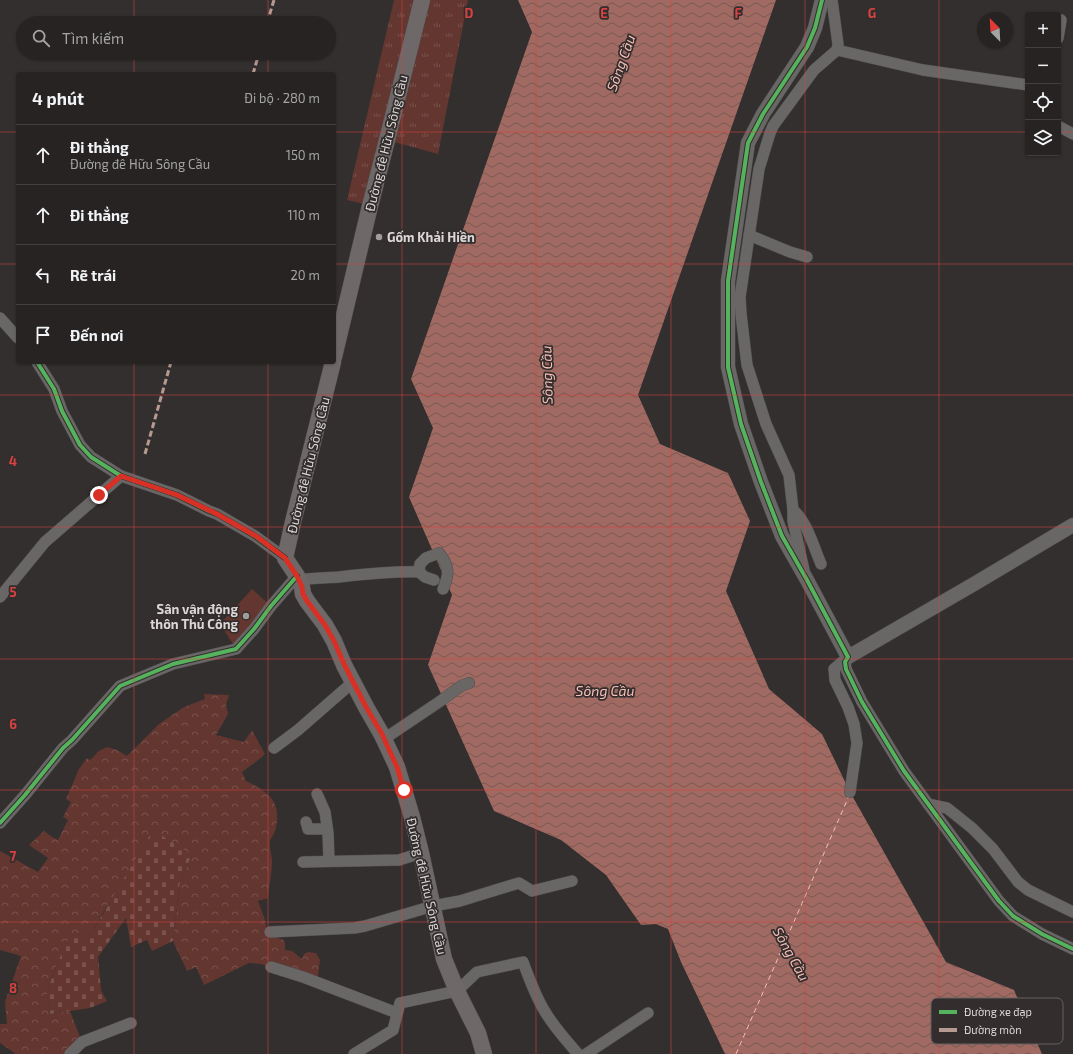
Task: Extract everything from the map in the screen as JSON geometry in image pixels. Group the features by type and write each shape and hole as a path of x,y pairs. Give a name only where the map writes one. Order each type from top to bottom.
{"main road":[{"name":"Đường đê Hữu Sông Cầu","path":"336,349 422,0"},
{"name":"Đường đê Hữu Sông Cầu","path":"332,364 285,558 298,578 307,601 325,625 397,767 421,853 444,958 457,991 478,1033 484,1054"}],"street":[{"path":"807,580 793,521 788,475 766,424 747,365 734,313 728,281 748,143 763,114 807,47 815,28 822,0"},
{"path":"832,0 838,44 837,50 814,70 773,126 759,169 740,297 734,313 728,367 741,424 782,536 848,657"},
{"path":"837,50 923,70 1025,85"},
{"path":"1061,128 1073,134"},
{"path":"749,235 790,252 807,257"},
{"path":"0,318 16,336"},
{"path":"38,364 54,389 62,411 80,445 91,457 121,476 177,495 217,514 256,536 285,558"},
{"path":"0,597 45,542 121,476"},
{"path":"793,510 800,517 821,564"},
{"path":"850,792 857,743 854,724 848,707 835,680 834,669 848,657 1073,525"},
{"path":"419,572 420,564 426,558 438,553 445,561 447,568 448,578 443,589"},
{"path":"0,823 63,748 72,740 120,686 173,664 236,649 254,629 271,606 298,578 391,572 419,572 425,577 434,580"},
{"path":"848,657 845,662 846,669 862,702 904,772 999,901 1013,916 1042,934 1073,949"},
{"path":"274,748 298,730 353,682"},
{"path":"384,739 461,686 469,683"},
{"path":"317,794 325,812 329,861"},
{"path":"928,804 947,808 972,828 993,849 1018,882 1028,890 1073,912"},
{"path":"306,822 308,829 327,829"},
{"path":"303,862 399,860 421,853"},
{"path":"270,932 354,928 433,906 460,901 519,883 532,891 572,881"},
{"path":"354,1054 393,1030 400,1003 457,991 477,972 523,962 534,991 544,1010 578,1054"},
{"path":"271,967 303,977 397,1013"},
{"path":"586,1054 648,1013"},
{"path":"70,1054 82,1042 131,1023"}],"green space":[{"path":"394,0 468,0 438,154 387,140 364,204 347,200"},
{"path":"252,589 271,606 236,649 220,624"},
{"path":"204,694 229,695 226,704 228,714 216,735 244,742 252,730 265,754 242,772 246,781 261,789 272,799 277,812 275,831 270,842 272,866 268,898 258,901 268,934 276,931 278,938 284,940 285,950 292,951 302,959 304,954 308,952 316,953 320,960 317,983 261,964 249,963 204,985 196,967 187,971 173,941 180,881 192,855 114,897 107,906 88,939 58,962 47,991 50,1014 70,1011 82,1042 70,1054 15,1054 0,1043 0,1024 7,1024 5,1002 21,956 0,950 0,851 38,872 48,858 29,845 44,831 58,840 68,820 63,817 71,802 66,799 79,769 87,758 90,760 99,751 107,747 117,750 127,756 159,724 184,707 205,699"},
{"path":"153,830 192,855 180,881 173,941 152,951 147,940 131,947 126,918 98,957 101,990 107,1001 90,1008 50,1014 47,991 70,935 88,939"}],"water":[{"name":"Sông Cầu","path":"518,0 776,0 638,395 660,444 728,473 750,521 726,591 769,689 822,734 850,792 946,962 1014,990 1018,998 931,998 931,1044 1038,1044 1042,1054 725,1054 681,962 668,929 656,924 641,925 606,875 561,840 494,811 428,665 452,595 409,497 433,428 411,379 532,32"}],"ferry route":[{"path":"736,1054 849,796"}],"marked path":[{"path":"269,16 274,0"},
{"path":"254,72 257,60"},
{"path":"145,454 170,364"}],"cycle path":[{"path":"822,0 815,28 807,47 763,114 748,143 728,281 728,367 741,424 782,536 848,657 845,662 846,669 862,702 904,771 999,901 1013,916 1042,934 1073,949"},
{"path":"38,364 54,389 62,411 80,445 91,457 121,476 177,495 217,514 255,536 285,558"},
{"path":"0,823 63,748 72,740 120,686 173,664 236,649 297,576"}],"place":[{"name":"Gốm Khải Hiền","path":"379,237"},
{"name":"Sân vận động thôn Thủ Công","path":"246,616"}],"route":[{"path":"99,495 121,476 142,482 177,495 217,514 256,536 285,558 297,576 307,601 325,625 334,641 366,707 382,734 397,767 404,790"}]}
